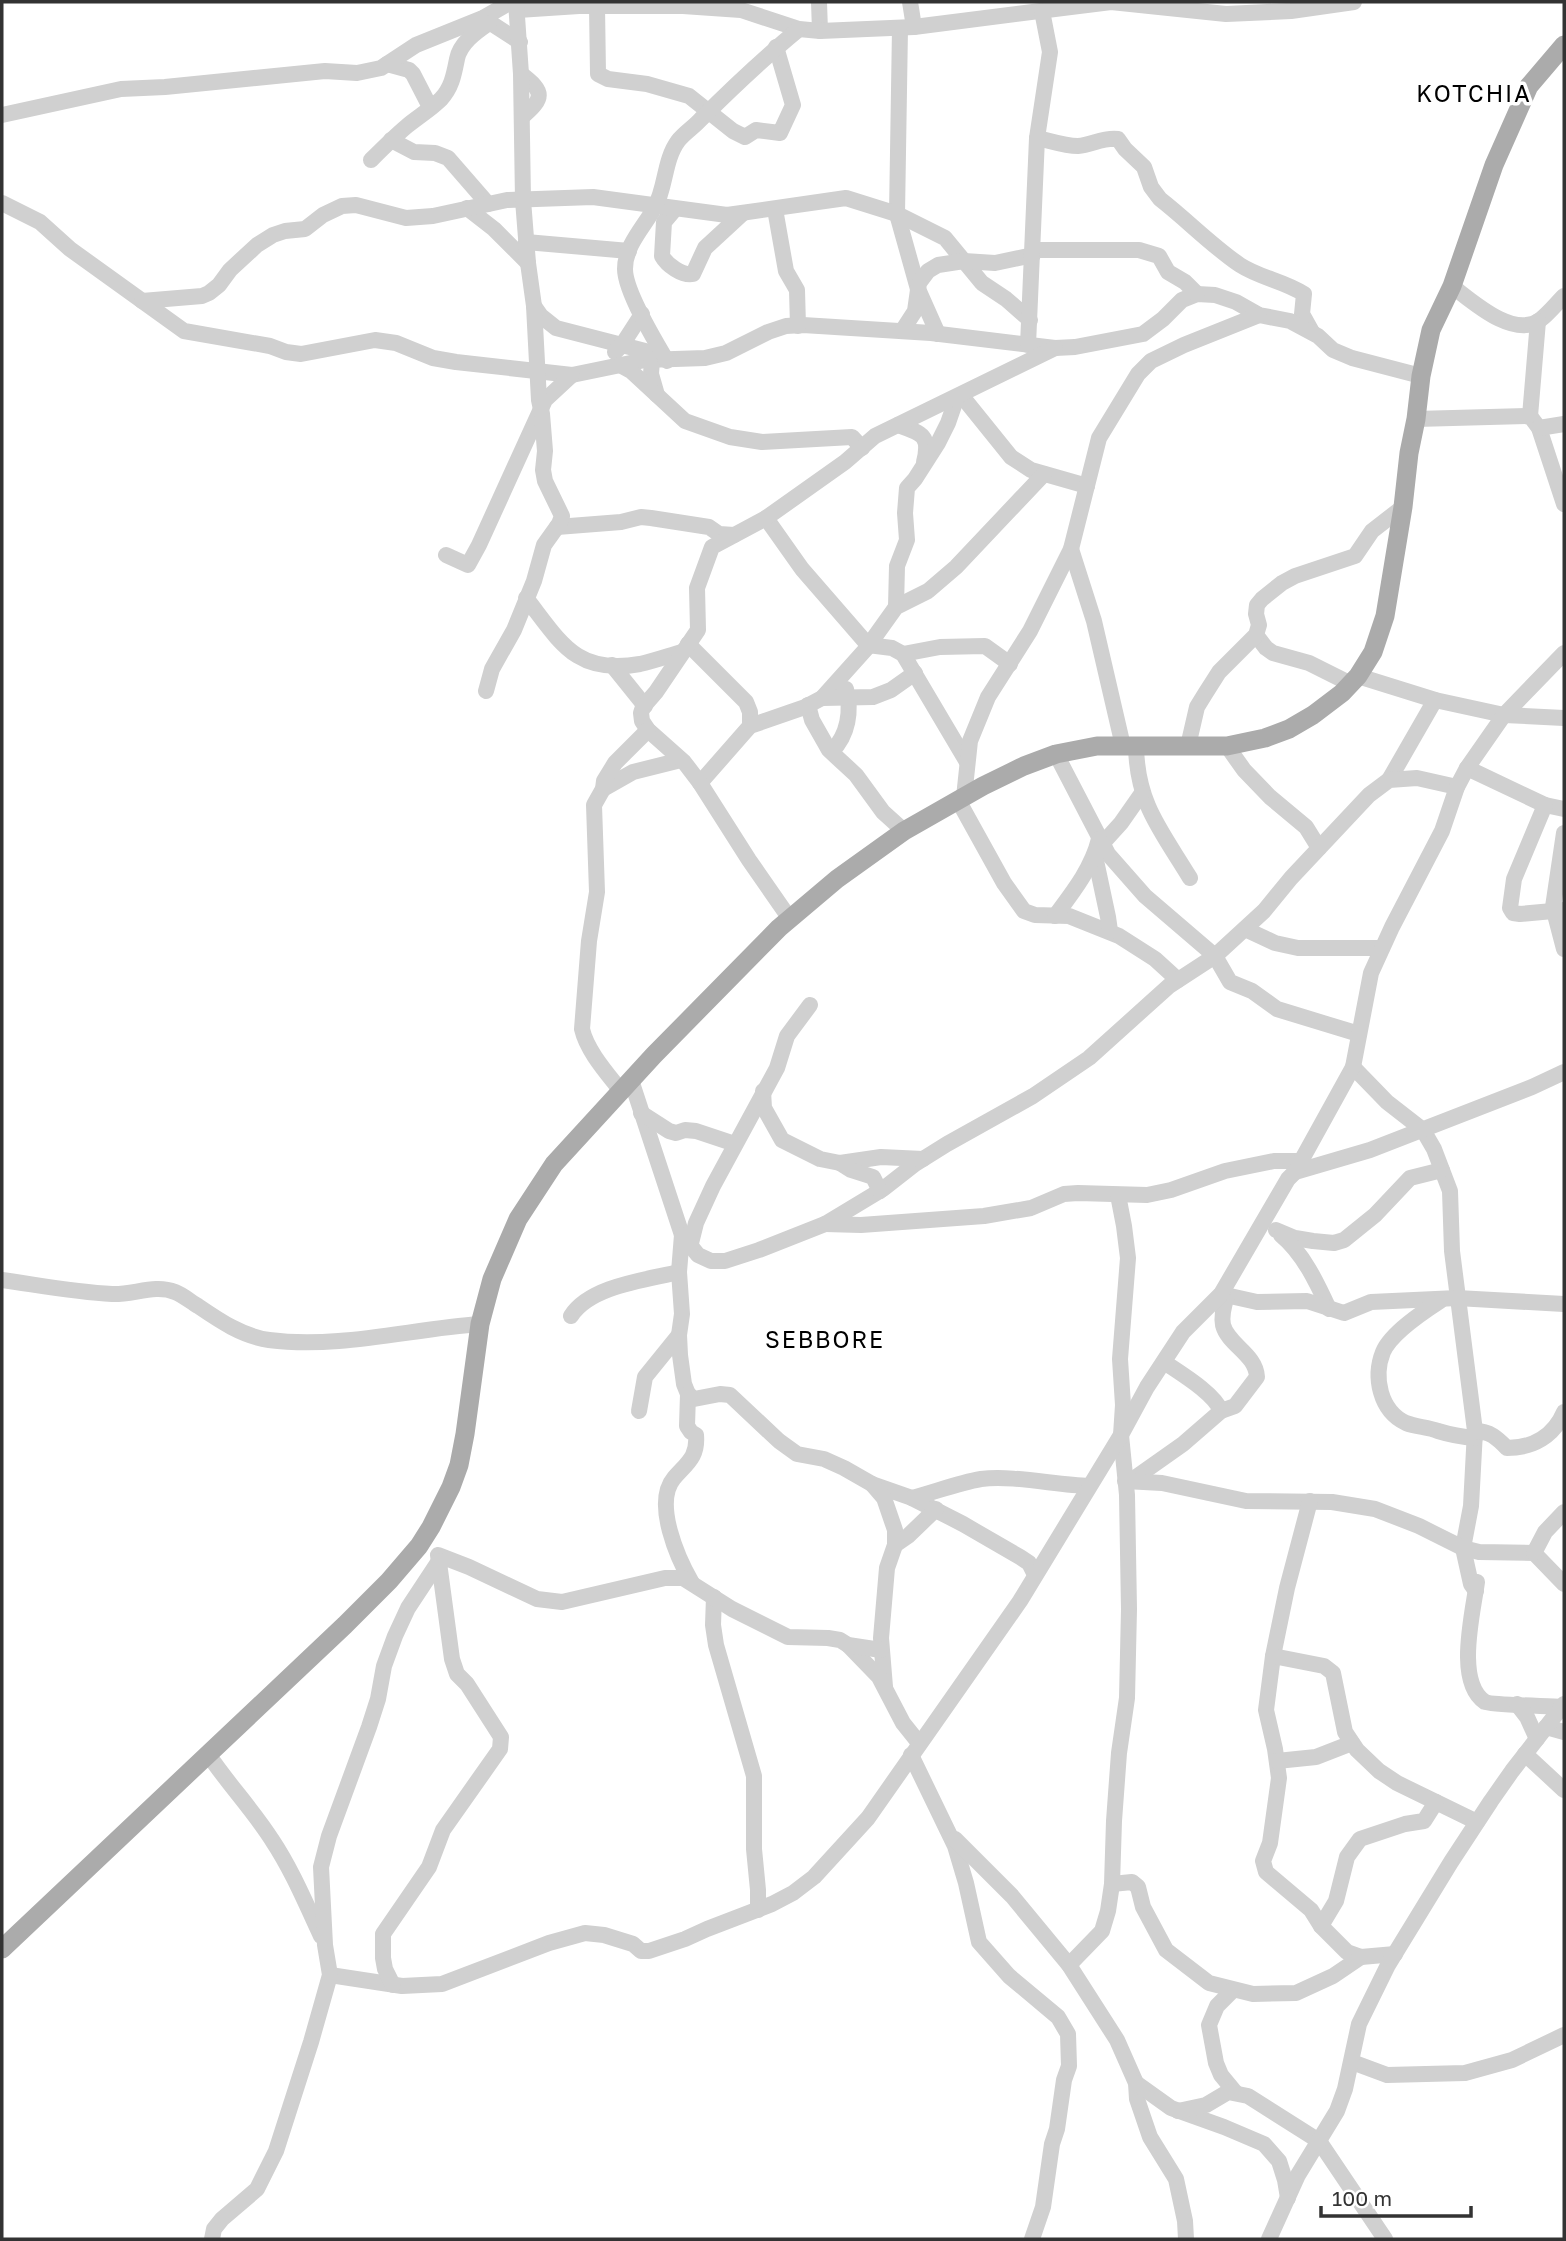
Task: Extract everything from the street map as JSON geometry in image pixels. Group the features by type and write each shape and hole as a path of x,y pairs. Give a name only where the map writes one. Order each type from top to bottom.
{"main road":[{"path":"2,1949 345,1625 389,1581 418,1546 442,1506 459,1465 480,1324 495,1269 518,1219 554,1164 712,994 790,919 837,879 904,831 1024,766 1056,754 1097,746 1227,746 1265,738 1289,729 1313,715 1354,680 1373,652 1385,616 1421,376 1431,330 1452,286 1494,165 1530,86 1564,45"}],"street":[{"path":"819,2 820,31"},
{"path":"910,2 897,214 918,289 938,334"},
{"path":"2,115 121,89 325,71 357,73 381,68 420,44 486,21 515,4 711,5 741,10 799,29 820,31 907,27 1092,3 1111,2 1226,14 1354,2"},
{"path":"486,691 492,669 514,630 534,581 544,545 562,516 545,481 543,470 545,452 523,200 522,117 539,101 540,94 536,85 522,74 515,4"},
{"path":"597,6 598,74 608,79 647,84 689,96 733,131 745,137 756,130 780,134 793,105 776,47"},
{"path":"1028,345 1037,138 1050,52 1042,11"},
{"path":"486,21 520,42"},
{"path":"370,160 439,102 457,69 457,58 462,48 486,21"},
{"path":"660,360 629,286 625,270 629,251 655,206 668,161 678,141 776,47 799,29"},
{"path":"419,81 420,44"},
{"path":"387,64 409,70 419,81 430,107"},
{"path":"1037,138 1080,146 1108,138 1118,139 1144,167 1151,187 1160,199 1238,264 1304,294 1302,314 1312,332"},
{"path":"391,141 414,152 435,153 448,158 488,204"},
{"path":"142,301 202,296 209,293 230,270 265,240 285,231 305,229 323,215 341,206 356,205 407,218 523,200 593,197 727,215 846,198 897,214 945,238 982,283 1030,320"},
{"path":"2,203 40,222 70,249 184,331 301,354 375,340 396,343 433,358 572,375 620,365 705,358 726,353 786,326 902,331 1055,348 1075,347 1143,334 1182,300 1197,294 1214,295 1236,302 1259,314 1290,321 1312,332 1333,350 1352,358 1421,376"},
{"path":"467,208 494,229 527,264"},
{"path":"676,209 664,222 662,256 678,270 689,275 693,274 700,263 705,248 743,213"},
{"path":"775,209 786,271 797,290 798,326"},
{"path":"526,242 629,251"},
{"path":"902,331 915,312 919,283 928,271 938,265 964,261 995,263 1033,252 1139,250 1159,257 1168,272 1185,282 1197,294"},
{"path":"1452,286 1500,321 1527,324 1538,321 1564,296"},
{"path":"534,306 541,316 556,328 649,352 660,360"},
{"path":"597,370 622,345 642,314"},
{"path":"1178,980 1155,959 1110,932 1069,916 1035,915 1024,911 1004,883 961,799 970,741 988,697 1030,631 1071,549 1099,438 1138,374 1151,361 1259,314"},
{"path":"1538,321 1535,422 1564,504"},
{"path":"790,919 700,783 642,721 641,713 645,706 698,630 697,588 712,547 766,518 875,436 1055,348"},
{"path":"658,398 651,374 660,360"},
{"path":"620,365 631,371 685,421 730,437 762,442 852,437 862,448"},
{"path":"446,555 468,565 480,545 545,400 572,375"},
{"path":"959,396 1011,457 1031,470 1087,486"},
{"path":"896,607 897,566 907,540 906,492 948,423 959,396"},
{"path":"1416,419 1564,424"},
{"path":"898,425 925,439 927,443 923,467"},
{"path":"814,708 869,645 896,607 928,591 956,567 1044,474"},
{"path":"1188,746 1197,707 1219,672 1256,635 1259,625 1257,605 1262,599 1295,576 1355,555 1372,531 1403,507"},
{"path":"557,527 621,522 641,517 694,524 709,527 723,535 734,535"},
{"path":"766,518 802,569 869,645 892,648 903,654 967,762"},
{"path":"1071,549 1142,793 1157,826 1190,878"},
{"path":"526,598 573,654 590,664 638,664 685,648"},
{"path":"1256,635 1273,653 1354,680 1504,715 1564,718"},
{"path":"903,654 940,648 985,646 1010,664"},
{"path":"685,648 746,702 750,712 750,726"},
{"path":"330,1975 393,1985 442,1984 537,1947 585,1933 604,1935 633,1944 641,1951 649,1951 758,1910 793,1893 821,1869 867,1818 1020,1601 1035,1567 1089,1486 1183,1332 1224,1295 1269,1226 1288,1179 1298,1167 1353,1067 1371,973 1442,831 1467,768 1504,715 1564,653"},
{"path":"832,751 846,732 848,698 845,688 852,663"},
{"path":"612,665 645,706"},
{"path":"700,783 750,726 792,711 848,698 873,697 891,690 915,673"},
{"path":"648,730 615,762 594,805 597,892 589,941 583,1035 603,1068 626,1086 642,1113 686,1241 698,1255 711,1261 725,1261 825,1224 880,1191 922,1159 1033,1096 1089,1058 1178,980 1215,956 1245,929 1369,794 1390,780 1435,700"},
{"path":"814,708 832,751 856,775 883,812 904,831"},
{"path":"1227,746 1244,770 1270,797 1306,827 1319,848"},
{"path":"1056,754 1099,846 1145,896 1215,956 1230,982 1252,991 1271,1005 1359,1034"},
{"path":"603,789 633,772 681,760"},
{"path":"1467,768 1545,805 1564,809"},
{"path":"1390,780 1417,778 1457,788"},
{"path":"1055,916 1072,894 1099,846 1142,793"},
{"path":"1545,805 1514,879 1510,903 1513,913 1559,911"},
{"path":"1564,833 1555,884 1564,950"},
{"path":"1099,846 1110,932"},
{"path":"1245,929 1275,943 1297,948 1382,948"},
{"path":"692,1583 682,1566 667,1518 670,1487 692,1459 697,1443 696,1435 687,1426 688,1394 682,1375 679,1335 682,1314 679,1272 686,1241 705,1202 777,1068 787,1036 810,1006"},
{"path":"1353,1067 1387,1102 1423,1130 1434,1149 1450,1191 1450,1299 1475,1435 1471,1584 1476,1591 1467,1657 1470,1681 1484,1701 1496,1705 1563,1706"},
{"path":"825,1224 860,1225 951,1219 1031,1208 1064,1194 1147,1195 1171,1190 1225,1171 1274,1161 1298,1167 1370,1150 1564,1072"},
{"path":"763,1091 764,1108 782,1140 820,1159 840,1163 873,1177 880,1191"},
{"path":"642,1113 670,1131 696,1131 735,1144"},
{"path":"840,1163 881,1157 922,1159"},
{"path":"1269,1226 1295,1238 1334,1243 1345,1240 1375,1215 1410,1178 1442,1170"},
{"path":"1069,1965 1102,1931 1108,1911 1112,1884 1119,1753 1127,1685 1129,1481 1121,1435 1123,1405 1120,1359 1128,1258 1118,1195"},
{"path":"1269,1226 1291,1243 1320,1289 1329,1309"},
{"path":"571,1316 577,1306 593,1295 679,1272"},
{"path":"2,1280 116,1294 160,1289 176,1292 228,1326 266,1339 285,1341 321,1343 436,1327 480,1324"},
{"path":"1224,1295 1257,1303 1307,1301 1343,1313 1371,1302 1450,1299 1564,1304"},
{"path":"1129,1481 1182,1444 1222,1411 1235,1406 1257,1377 1255,1366 1230,1338 1223,1325 1224,1295"},
{"path":"1450,1299 1398,1333 1383,1351 1378,1387 1384,1403 1397,1418 1461,1437 1483,1431 1492,1434 1507,1448 1519,1448 1533,1444 1550,1434 1564,1412"},
{"path":"639,1411 645,1377 679,1335"},
{"path":"1164,1362 1199,1387 1222,1411"},
{"path":"688,1394 694,1399 730,1395 779,1441 797,1454 824,1459 872,1484 936,1509 1035,1567"},
{"path":"912,1498 980,1479 1030,1480 1055,1485 1089,1486"},
{"path":"1129,1481 1163,1483 1246,1501 1332,1502 1375,1509 1471,1550 1534,1553 1564,1584"},
{"path":"872,1484 884,1498 895,1530 895,1545 887,1568 881,1650 885,1687"},
{"path":"1310,1501 1287,1588 1273,1656 1266,1710 1279,1778 1278,1799 1263,1867 1311,1910 1321,1926 1347,1952 1361,1956 1395,1954"},
{"path":"895,1545 936,1509"},
{"path":"1534,1553 1545,1532 1564,1512"},
{"path":"418,1546 438,1558 537,1599 562,1602 665,1578 683,1578 732,1609 788,1637 840,1640 879,1676 915,1749 955,1846 979,1942 1009,1976 1058,2017 1068,2034 1069,2066 1052,2144 1043,2207 1032,2239"},
{"path":"212,2239 214,2229 222,2220 257,2189 276,2151 330,1975 325,1945 321,1867 329,1836 372,1718 384,1666 408,1608 438,1558"},
{"path":"393,1985 385,1969 383,1934 429,1867 443,1830 500,1749 501,1737 467,1684 457,1674 452,1659 438,1558"},
{"path":"714,1597 713,1625 716,1645 754,1776 754,1849 758,1910"},
{"path":"848,1645 881,1650"},
{"path":"1273,1656 1324,1666 1333,1673 1345,1732 1357,1750 1379,1771 1397,1783 1477,1822"},
{"path":"1517,1704 1541,1733"},
{"path":"1269,2239 1298,2175 1337,2111 1352,2062 1359,2024 1395,1954 1477,1822 1563,1706"},
{"path":"1541,1733 1564,1732"},
{"path":"1277,1761 1316,1757 1352,1743"},
{"path":"208,1754 272,1839 325,1945"},
{"path":"1525,1754 1564,1790"},
{"path":"1321,1926 1336,1900 1347,1857 1360,1839 1405,1824 1424,1821 1436,1802"},
{"path":"947,1831 1012,1896 1069,1965 1117,2040 1136,2083 1137,2099 1150,2137 1176,2179 1186,2239"},
{"path":"1112,1884 1132,1882 1138,1887 1143,1907 1167,1950 1209,1983 1233,1990 1253,1994 1296,1993 1333,1976 1361,1956"},
{"path":"1233,1990 1217,2006 1209,2025 1216,2063 1222,2076 1235,2092"},
{"path":"1352,2062 1387,2075 1465,2073 1512,2060 1564,2035"},
{"path":"1136,2083 1178,2112 1264,2144 1279,2161 1286,2180 1288,2198"},
{"path":"1178,2112 1206,2105 1228,2092 1248,2096 1319,2141 1385,2239"}],"district":[{"name":"KOTCHIA","path":"1474,93"},
{"name":"SEBBORE","path":"825,1339"}]}
